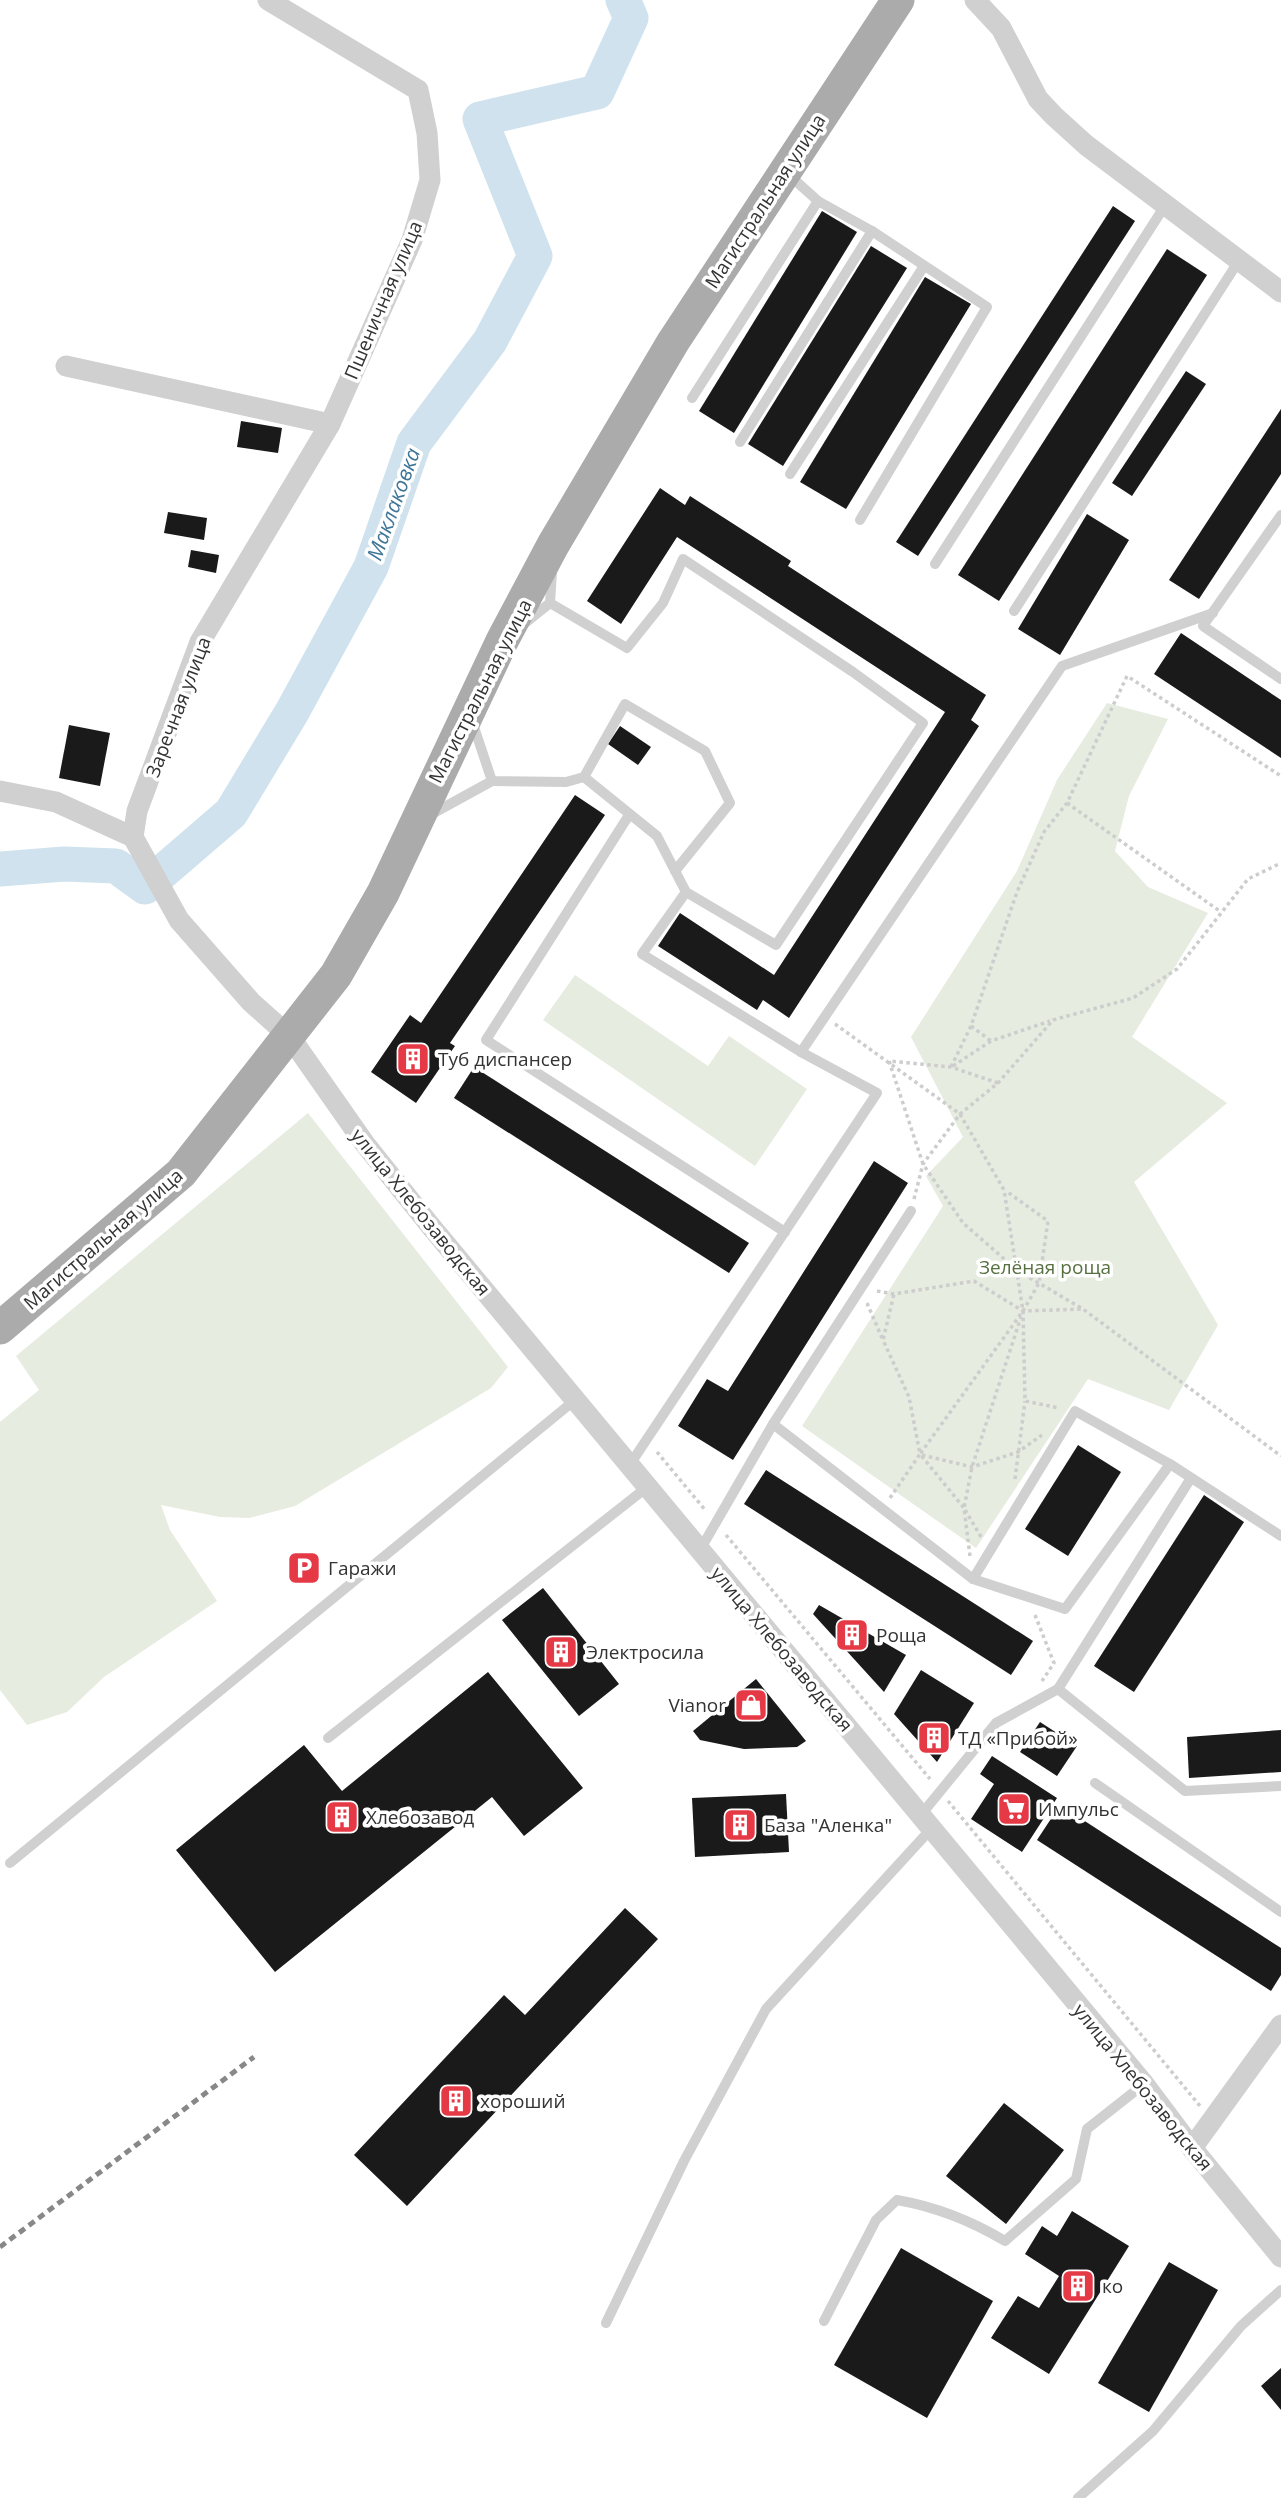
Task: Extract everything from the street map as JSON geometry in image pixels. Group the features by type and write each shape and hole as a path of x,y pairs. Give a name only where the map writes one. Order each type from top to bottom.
{"main road":[{"name":"Магистральная улица","path":"0,1328 181,1172 290,1037 336,975 383,893 502,641 553,545 673,342 898,0"}],"street":[{"name":"Пшеничная улица","path":"268,0 418,90 427,133 430,180 412,240 330,424"},
{"path":"975,0 1001,28 1038,99 1054,116 1086,145 1281,292"},
{"path":"65,366 330,424"},
{"name":"Заречная улица","path":"133,837 137,811 200,642 330,424"},
{"path":"0,791 57,802 133,837"},
{"name":"улица Хлебозаводская","path":"133,837 178,920 251,1002 290,1037 365,1144 646,1488 1144,2084 1281,2258"},
{"path":"1192,2148 1281,2025"}],"lane":[{"path":"784,170 818,201 872,231 987,307 860,520"},
{"path":"692,398 818,201"},
{"path":"935,564 1166,204"},
{"path":"740,442 872,231"},
{"path":"1014,611 1238,262"},
{"path":"790,474 924,266"},
{"path":"1281,515 1203,626 1281,679"},
{"path":"502,641 550,603 553,545"},
{"path":"550,603 628,648 663,603 683,559 853,672 923,723 776,945 686,892 656,836 584,777"},
{"path":"801,1052 1062,666 1213,613"},
{"path":"414,824 492,781 566,782 584,777 625,704 705,751 730,803 675,871"},
{"path":"469,711 492,781"},
{"path":"629,816 486,1040 785,1231"},
{"path":"629,1466 877,1093 801,1052 642,954 686,892"},
{"path":"700,1550 773,1424 911,1211"},
{"path":"10,1863 575,1400"},
{"path":"973,1579 1075,1412 1170,1464 1281,1536"},
{"path":"773,1424 973,1579 1065,1609 1170,1464"},
{"path":"606,2323 684,2161 766,2010 926,1822 996,1723 1058,1689 1191,1478"},
{"path":"328,1738 646,1488"},
{"path":"1058,1689 1185,1791 1281,1786"},
{"path":"1094,1783 1281,1912"},
{"path":"824,2321 877,2220 897,2200 926,2205 971,2220 1005,2241 1076,2179 1087,2129 1144,2084"},
{"path":"1078,2498 1153,2431 1241,2326 1281,2290"}],"path":[{"path":"951,1067 971,1026 1017,892 1044,832 1067,803 1127,676 1281,776"},
{"path":"1067,803 1221,912"},
{"path":"951,1067 991,1041 1053,1020 1133,998 1177,969 1248,878 1281,863"},
{"path":"825,1017 960,1114 1004,1190 1023,1311 1026,1401 1011,1517"},
{"path":"911,1211 923,1164 960,1114 998,1083 1053,1020"},
{"path":"971,1026 991,1041"},
{"path":"889,1061 951,1067 998,1083"},
{"path":"889,1061 923,1164 963,1223 1018,1270 1083,1309 1281,1456"},
{"path":"882,1509 1023,1311 1039,1283 1048,1221 1004,1190"},
{"path":"861,1288 894,1294 974,1281 1023,1311 1083,1309"},
{"path":"861,1288 909,1397 920,1454 964,1508 989,1552"},
{"path":"883,1340 894,1294"},
{"path":"973,1579 964,1508 972,1467 1023,1311"},
{"path":"1026,1401 1075,1412"},
{"path":"920,1454 972,1467 1018,1452 1075,1412"},
{"path":"1022,1709 1054,1663 1028,1597"}],"green space":[{"name":"Зелёная роща","path":"1107,703 1168,719 1129,796 1115,851 1148,887 1208,913 1132,1037 1227,1103 1134,1182 1218,1325 1169,1410 1088,1379 976,1548 802,1426 943,1206 926,1176 963,1137 911,1037 1017,871 1057,780"},
{"path":"575,975 708,1066 729,1036 807,1089 755,1166 543,1020"},
{"path":"308,1113 508,1367 491,1388 295,1506 249,1518 220,1517 161,1505 170,1530 217,1601 104,1677 67,1712 27,1725 0,1690 0,1422 39,1390 16,1356"}],"building":[{"path":"1113,206 1135,221 918,556 896,542"},
{"path":"822,211 857,232 734,433 699,411"},
{"path":"871,246 907,268 783,466 748,444"},
{"path":"1167,249 1207,275 999,601 958,575"},
{"path":"925,277 971,304 846,509 800,482"},
{"path":"1186,371 1206,384 1132,496 1112,483"},
{"path":"1281,409 1281,474 1199,599 1169,580"},
{"path":"241,421 282,428 278,453 237,447"},
{"path":"660,488 685,505 690,496 791,561 788,566 986,695 971,720 979,726 789,1018 763,1000 757,1010 658,946 680,913 774,975 945,712 677,537 621,624 587,601"},
{"path":"168,512 207,518 204,540 164,533"},
{"path":"1087,514 1129,540 1060,655 1018,629"},
{"path":"191,550 219,555 216,573 188,567"},
{"path":"1181,633 1281,700 1281,758 1154,674"},
{"path":"69,725 110,733 100,786 59,778"},
{"path":"620,726 651,747 638,765 608,744"},
{"path":"575,795 605,815 450,1043 455,1046 416,1103 371,1072 410,1015 421,1023"},
{"path":"474,1067 749,1243 729,1273 454,1098"},
{"path":"874,1161 908,1183 733,1460 678,1426 707,1379 728,1391"},
{"path":"1078,1445 1121,1472 1068,1556 1025,1529"},
{"path":"766,1470 1033,1641 1011,1675 744,1504"},
{"path":"1204,1495 1244,1522 1134,1692 1094,1666"},
{"name":"Электросила","path":"543,1588 619,1684 579,1716 502,1620"},
{"name":"Роща","path":"819,1605 906,1655 884,1692 813,1614"},
{"name":"ТД «Прибой»","path":"921,1670 974,1703 937,1762 894,1714"},
{"name":"Хлебозавод","path":"488,1672 583,1788 524,1836 492,1797 275,1972 176,1850 304,1745 342,1791"},
{"name":"Vianor","path":"756,1679 806,1741 797,1747 744,1749 700,1740 693,1731"},
{"path":"1040,1722 1077,1746 1057,1776 1020,1752"},
{"path":"1281,1730 1281,1772 1189,1778 1187,1737"},
{"name":"Импульс","path":"992,1756 1057,1798 1022,1852 971,1819 994,1784 980,1774"},
{"name":"База \"Аленка\"","path":"786,1794 789,1852 695,1857 692,1798"},
{"path":"1060,1805 1281,1948 1281,1975 1271,1991 1037,1840"},
{"name":"хороший","path":"625,1908 658,1939 407,2206 354,2155 504,1995 525,2015"},
{"path":"1004,2103 1064,2150 1006,2224 946,2176"},
{"name":"ко","path":"1072,2211 1129,2246 1049,2374 991,2338 1018,2296 1039,2308 1059,2276 1025,2254 1042,2226 1057,2236"},
{"path":"901,2248 993,2301 927,2418 834,2365"},
{"path":"1169,2262 1218,2290 1149,2412 1098,2383"},
{"path":"1281,2368 1281,2410 1261,2386"}],"waterway":[{"name":"Маклаковка","path":"0,869 64,864 116,866 145,887 231,813 292,712 371,567 414,443 490,341 535,256 480,119 597,92 631,18 623,0"}],"railway":[{"path":"0,2247 254,2057"}],"place":[{"name":"Туб диспансер","path":"413,1059"},
{"name":"Гаражи","path":"304,1568"},
{"name":"Роща","path":"852,1635"},
{"name":"Электросила","path":"561,1652"},
{"name":"Vianor","path":"751,1705"},
{"name":"ТД «Прибой»","path":"934,1738"},
{"name":"Импульс","path":"1014,1809"},
{"name":"Хлебозавод","path":"342,1817"},
{"name":"База \"Аленка\"","path":"740,1825"},
{"name":"хороший","path":"456,2101"},
{"name":"ко","path":"1078,2286"}]}
